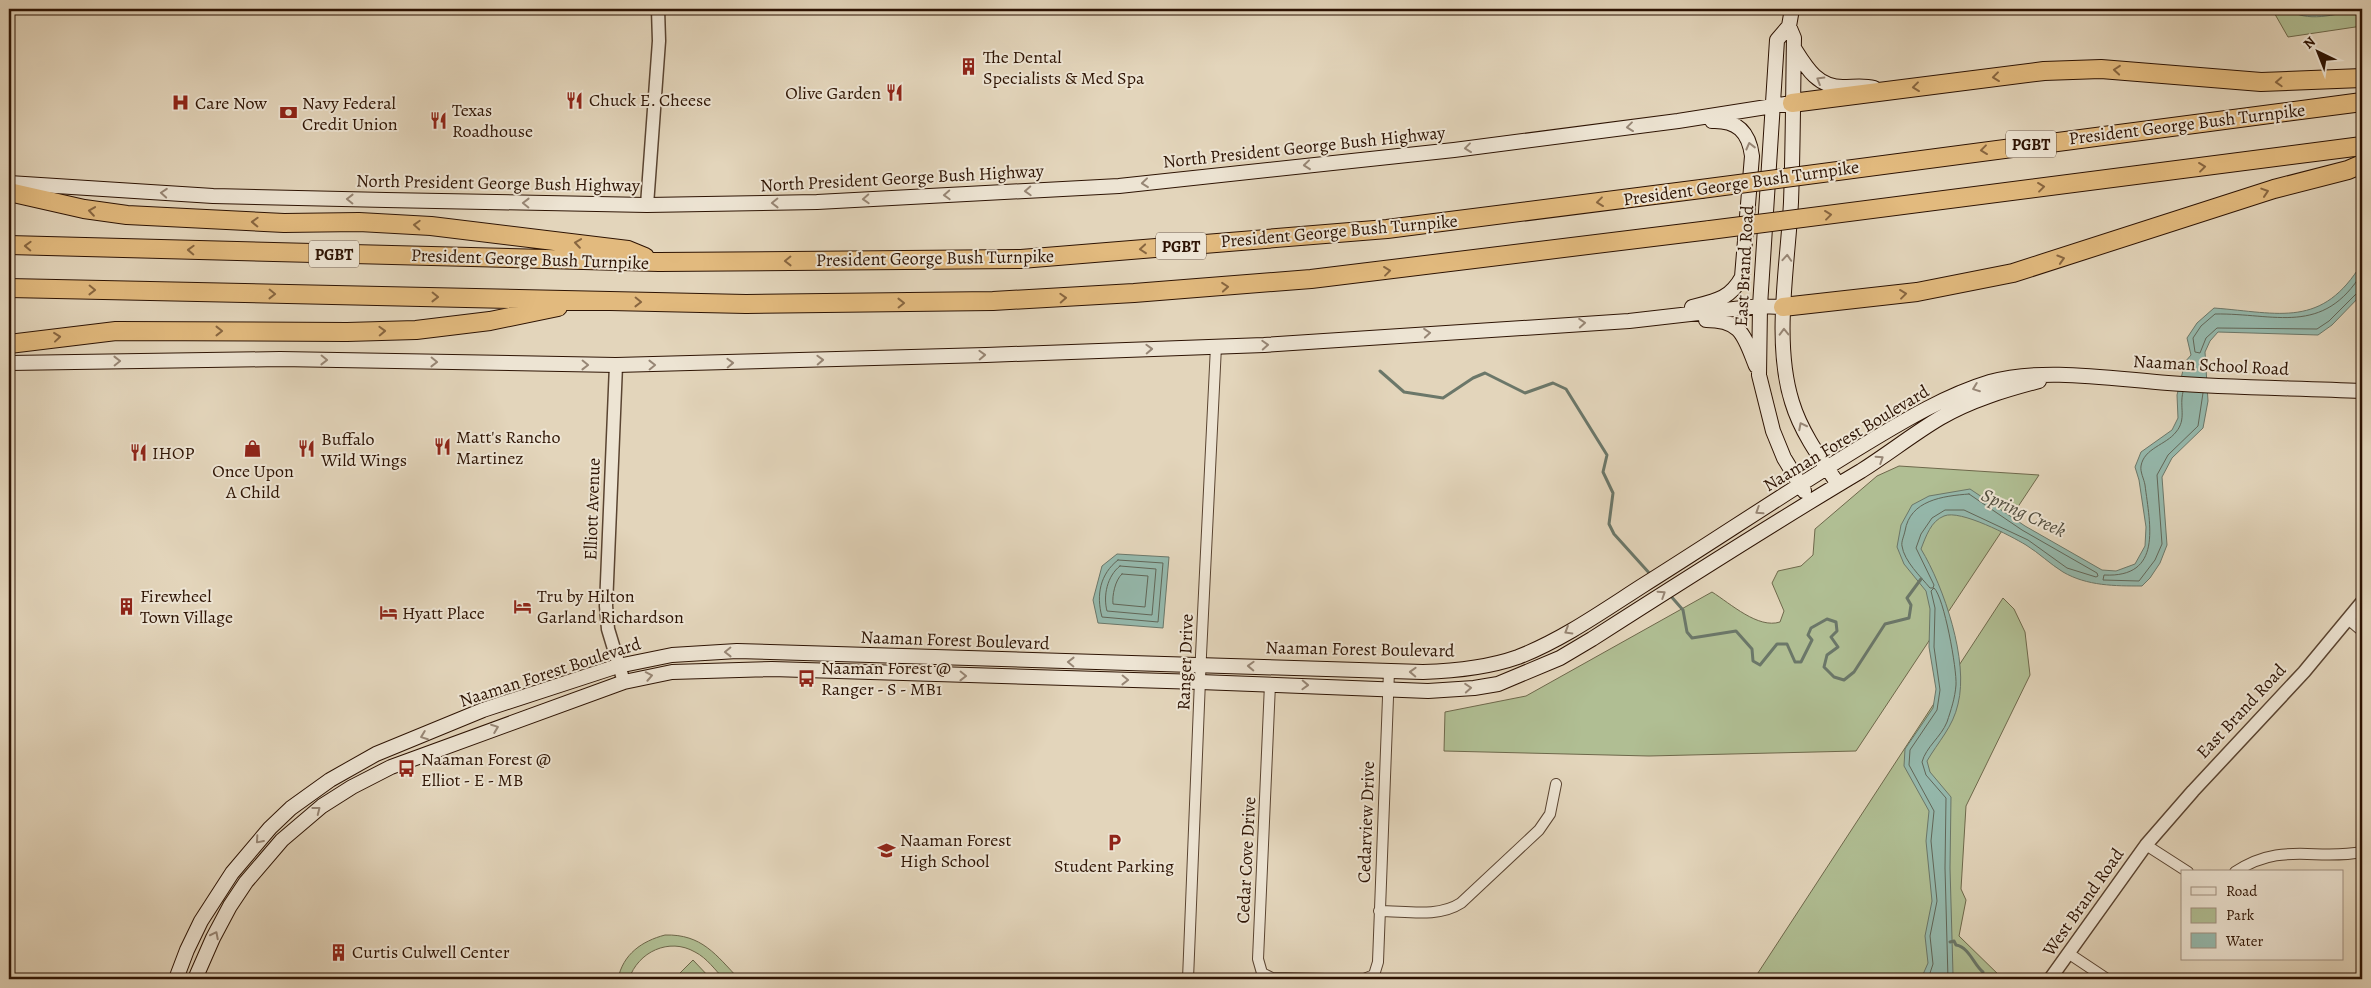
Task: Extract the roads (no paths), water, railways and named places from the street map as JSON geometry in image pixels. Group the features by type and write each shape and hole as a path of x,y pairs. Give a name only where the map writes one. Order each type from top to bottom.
{"highway":[{"path":"1792,103 2044,71 2101,69 2261,82 2362,78"},
{"name":"President George Bush Turnpike","path":"9,245 659,262 1021,259 1387,229 2362,102"},
{"path":"9,288 589,301 861,304 994,301 1134,294 1346,276 2362,146"},
{"path":"1783,307 1917,292 2013,274 2274,189 2348,170 2362,164"},
{"path":"9,192 84,209 127,216 284,223 359,222 486,231 628,250 659,262"},
{"path":"9,344 116,331 347,332 416,330 490,321 589,301"}],"main road":[{"name":"East Brand Road","path":"1792,9 1789,26 1777,40 1760,306 1760,375 1773,431 1784,458 1810,501"},
{"name":"East Brand Road","path":"1789,26 1794,38 1794,48 1791,200 1783,307 1784,370 1792,402 1808,438 1838,484"},
{"path":"1794,48 1809,72 1822,83 1841,87 1865,86 1884,91"},
{"name":"North President George Bush Highway","path":"9,183 213,196 647,205 817,202 1119,186 1454,150 1678,121 1792,103"},
{"path":"1629,321 1642,314 1689,308 1722,298 1734,290 1742,276 1752,156 1750,141 1741,129 1719,120 1678,121"},
{"path":"9,363 280,359 616,365 986,355 1264,345 1629,321 1760,306 1783,307"},
{"path":"1629,321 1638,325 1723,320 1735,326 1742,334 1760,375"},
{"name":"Naaman Forest Boulevard","path":"176,979 187,950 216,897 250,851 291,808 330,780 376,754 483,710 618,666 672,655 700,652 1200,664 1423,672 1471,669 1518,656 1548,643 1610,607 1827,467 1899,424 1963,392 1990,382 2022,375 2058,376"},
{"name":"Naaman Forest Boulevard","path":"195,979 230,906 263,862 304,820 352,787 391,767 624,682 672,672 774,670 1270,684 1428,691 1474,688 1498,684 1557,660 1959,408 2004,390 2058,376"},
{"name":"Naaman School Road","path":"2058,376 2362,391"},
{"path":"1548,643 1557,660"},
{"path":"774,670 777,653"},
{"path":"465,740 483,710"}],"street":[{"path":"647,205 658,42 658,9"},
{"name":"Ranger Drive","path":"1188,979 1200,664 1216,346"},
{"name":"Elliott Avenue","path":"616,365 606,606 608,629 624,682"},
{"name":"East Brand Road","path":"2146,845 2349,620 2362,602"},
{"path":"2349,620 2362,631"},
{"name":"Cedarview Drive","path":"1364,979 1374,975 1378,962 1388,671"},
{"name":"Cedar Cove Drive","path":"1270,684 1258,959 1262,973 1272,978 1325,979"},
{"path":"1379,911 1449,911 1539,830 1550,814 1556,784"},
{"path":"2146,845 2185,870"},
{"name":"West Brand Road","path":"2050,979 2146,845"},
{"path":"2239,870 2260,859 2278,854 2362,852"},
{"path":"2068,953 2107,979"}],"water":[{"path":"2288,9 2356,9 2340,14 2312,17 2303,16"},
{"path":"2362,263 2362,294 2332,325 2318,335 2218,332 2210,341 2205,352 2208,401 2203,428 2172,458 2162,477 2167,545 2160,563 2142,586 2091,583 2072,577 2019,541 1985,524 1961,516 1952,515 1939,518 1930,530 1921,549 1946,603 1957,646 1961,687 1953,720 1927,761 1930,772 1951,797 1950,868 1953,974 1952,979 1921,979 1928,963 1925,936 1932,901 1926,841 1929,811 1904,766 1905,749 1933,708 1936,689 1929,647 1930,609 1926,591 1904,564 1897,547 1901,525 1912,505 1929,496 1970,489 2025,526 2102,570 2116,571 2135,564 2145,546 2146,527 2139,480 2135,467 2141,452 2172,430 2178,418 2177,395 2185,362 2191,355 2187,338 2197,323 2214,308 2279,313 2298,312 2315,308 2331,299 2347,284"},
{"path":"1117,554 1169,557 1163,628 1098,623 1093,600 1102,566"}],"waterway":[{"path":"1380,371 1404,392 1443,398 1473,378 1485,373 1525,393 1553,383 1566,389 1607,455 1603,472 1613,493 1609,524 1614,534 1651,575"},
{"path":"1669,594 1683,610 1687,632 1692,638 1736,631 1752,649 1753,661 1760,665 1777,644 1787,644 1795,662 1801,662 1812,640 1808,635 1811,628 1827,619 1836,622 1837,631 1831,637 1838,647 1827,655 1824,667 1834,677 1844,680 1854,672 1885,624 1909,618 1911,605 1907,598 1921,579"},
{"path":"1950,942 1954,941 1956,945 1961,946 1968,953 1983,972 1982,979"}],"place":[{"name":"The Dental Specialists & Med Spa","path":"969,67"},
{"name":"Olive Garden","path":"895,93"},
{"name":"Chuck E. Cheese","path":"575,100"},
{"name":"Care Now","path":"181,103"},
{"name":"Navy Federal Credit Union","path":"288,113"},
{"name":"Texas Roadhouse","path":"438,120"},
{"name":"Matt's Rancho Martinez","path":"442,447"},
{"name":"Once Upon A Child","path":"253,448"},
{"name":"Buffalo Wild Wings","path":"307,449"},
{"name":"IHOP","path":"138,453"},
{"name":"Firewheel Town Village","path":"126,606"},
{"name":"Tru by Hilton Garland Richardson","path":"523,606"},
{"name":"Hyatt Place","path":"388,613"},
{"name":"Naaman Forest @ Ranger - S - MB1","path":"807,678"},
{"name":"Naaman Forest @ Elliot - E - MB","path":"407,769"},
{"name":"Student Parking","path":"1114,843"},
{"name":"Naaman Forest High School","path":"886,850"},
{"name":"Curtis Culwell Center","path":"338,952"}],"water label":[{"name":"Spring Creek","path":"2024,512"}]}
